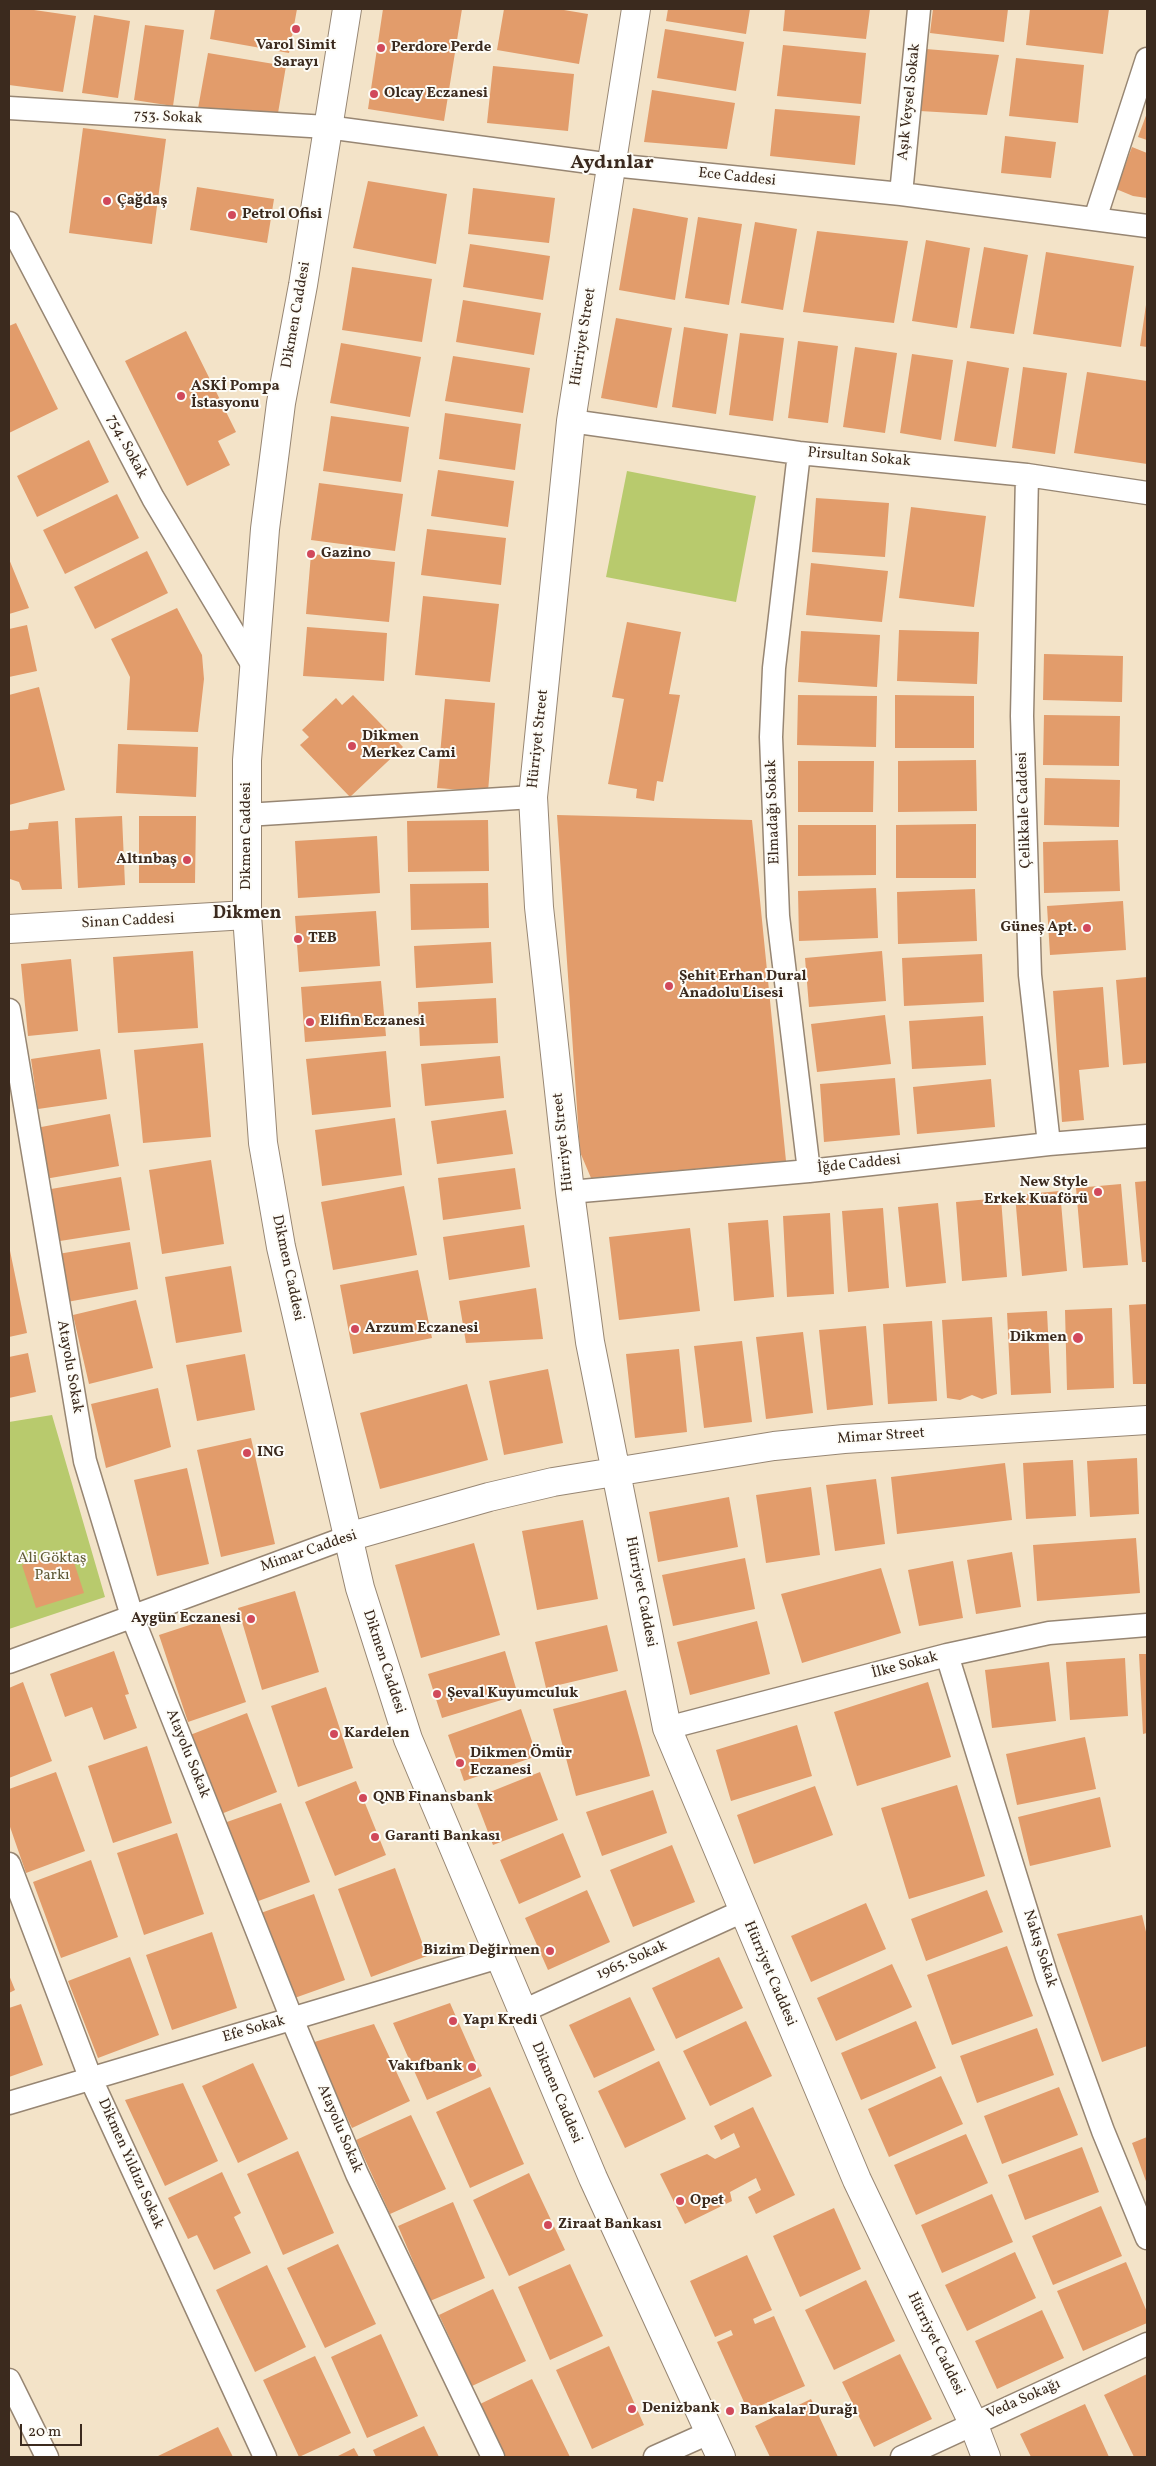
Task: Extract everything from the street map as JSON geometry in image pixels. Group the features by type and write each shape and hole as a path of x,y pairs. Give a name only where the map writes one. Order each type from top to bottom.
{"main road":[{"name":"Dikmen Caddesi","path":"347,9 303,285 281,403 265,529 247,760 247,915 263,1142 281,1247 360,1588 408,1739 521,2012 593,2178 721,2457"},
{"name":"Hürriyet Street","path":"617,1470 590,1342 570,1192 539,907 533,797 571,421 636,9"},
{"name":"Sinan Caddesi","path":"9,930 247,915"},
{"name":"Mimar Street","path":"617,1470 774,1446 844,1439 1147,1420"},
{"name":"Mimar Caddesi","path":"348,1537 489,1497 617,1470"},
{"name":"Hürriyet Caddesi","path":"617,1470 666,1728 857,2180 973,2423 986,2457"}],"street":[{"name":"Aşık Veysel Sokak","path":"901,194 919,9"},
{"path":"1095,219 1147,59"},
{"name":"753. Sokak","path":"9,108 327,127"},
{"name":"Ece Caddesi","path":"327,127 612,165 901,194 1147,226"},
{"name":"754. Sokak","path":"9,223 16,259 153,498 254,666"},
{"name":"Pirsultan Sokak","path":"571,421 799,453 1027,474 1147,493"},
{"name":"Elmadağı Sokak","path":"799,453 774,668 771,737 781,950 809,1171"},
{"name":"Çelikkale Caddesi","path":"1027,474 1022,716 1030,965 1033,1017 1049,1144"},
{"path":"246,816 533,797"},
{"name":"Atayolu Sokak","path":"9,1010 85,1461 132,1616 292,2019 358,2174 493,2457"},
{"name":"İğde Caddesi","path":"570,1192 809,1171 1049,1144 1147,1136"},
{"name":"Mimar Caddesi","path":"9,1662 348,1537"},
{"name":"İlke Sokak","path":"666,1728 947,1655 1049,1633 1147,1625"},
{"name":"Nakış Sokak","path":"947,1655 1047,1977 1104,2131 1147,2238"},
{"name":"Dikmen Yıldızı Sokak","path":"9,1864 90,2077 265,2457"},
{"name":"1965. Sokak","path":"521,2012 743,1911"},
{"name":"Efe Sokak","path":"9,2102 499,1957"},
{"name":"Veda Sokağı","path":"902,2457 1147,2344"},
{"path":"9,2380 47,2457"},
{"path":"655,2457 711,2432"}],"green space":[{"path":"627,471 756,496 736,602 606,577"},
{"name":"Ali Göktaş Parkı","path":"52,1415 105,1597 9,1629 9,1422"}],"building":[{"path":"9,9 27,9 76,16 63,92 9,85"},
{"path":"215,9 297,9 289,53 210,39"},
{"path":"383,9 462,9 444,121 368,109"},
{"path":"504,9 558,9 588,14 579,64 497,50"},
{"path":"668,9 750,9 746,34 666,21"},
{"path":"785,9 870,9 866,39 783,31"},
{"path":"933,9 1008,9 1004,42 930,33"},
{"path":"1030,9 1109,9 1103,54 1026,45"},
{"path":"94,15 130,21 118,98 82,93"},
{"path":"145,25 184,30 173,106 134,100"},
{"path":"665,29 744,42 736,91 657,78"},
{"path":"783,45 866,53 861,104 777,96"},
{"path":"926,49 999,55 987,115 920,111"},
{"path":"208,53 286,66 277,119 197,114"},
{"path":"1016,58 1084,65 1078,123 1009,116"},
{"path":"493,66 574,74 568,131 487,123"},
{"path":"652,90 735,103 727,149 644,142"},
{"path":"775,109 860,116 855,165 770,156"},
{"path":"1147,113 1147,140 1138,137"},
{"path":"83,128 166,139 152,244 69,233"},
{"path":"1005,136 1056,142 1051,178 1001,173"},
{"path":"1132,147 1147,153 1147,198 1133,196 1116,189"},
{"path":"368,181 447,194 436,264 353,248"},
{"path":"197,187 274,199 267,243 190,230"},
{"path":"473,188 555,198 549,243 468,234"},
{"path":"633,208 688,218 675,300 619,290"},
{"path":"698,217 742,224 729,305 685,298"},
{"path":"755,222 797,229 783,310 741,303"},
{"path":"817,231 908,241 894,323 803,312"},
{"path":"926,240 970,248 957,328 912,321"},
{"path":"470,244 550,256 543,300 463,287"},
{"path":"984,247 1028,255 1014,334 970,328"},
{"path":"1046,252 1134,266 1121,347 1033,334"},
{"path":"352,267 432,279 422,342 342,330"},
{"path":"463,300 541,313 534,355 456,342"},
{"path":"1147,306 1147,347 1140,346"},
{"path":"616,318 672,328 657,408 601,398"},
{"path":"16,323 58,409 9,433 9,326"},
{"path":"684,327 728,334 716,414 672,407"},
{"name":"ASKİ Pompa İstasyonu","path":"186,331 236,432 218,441 230,465 187,486 125,361"},
{"path":"740,333 784,338 773,421 729,415"},
{"path":"798,341 838,346 828,423 788,418"},
{"path":"341,343 421,357 410,417 330,403"},
{"path":"855,347 897,353 885,433 843,427"},
{"path":"912,354 953,360 941,440 900,433"},
{"path":"453,356 530,368 523,413 445,401"},
{"path":"967,361 1009,368 996,447 954,441"},
{"path":"1023,367 1067,373 1055,454 1012,448"},
{"path":"1087,372 1147,381 1147,464 1074,453"},
{"path":"445,413 521,424 515,470 439,459"},
{"path":"331,416 409,427 401,482 323,471"},
{"path":"89,440 109,482 37,517 17,476"},
{"path":"438,470 514,481 508,527 431,516"},
{"path":"319,483 403,494 395,551 311,540"},
{"path":"117,494 139,538 65,574 43,530"},
{"path":"816,498 889,503 885,557 812,552"},
{"path":"911,507 986,516 974,607 899,598"},
{"path":"427,529 506,538 501,585 421,575"},
{"path":"147,551 168,593 95,629 74,587"},
{"path":"311,554 395,562 389,622 306,614"},
{"path":"9,559 29,608 9,614"},
{"path":"811,563 888,571 882,622 806,615"},
{"path":"423,596 499,604 490,682 415,675"},
{"path":"177,608 202,655 204,679 198,732 127,730 130,677 111,639"},
{"path":"627,622 681,632 669,694 680,695 663,782 657,781 654,801 636,798 637,789 608,784 624,699 612,697"},
{"path":"27,625 37,671 9,677 9,629"},
{"path":"307,627 387,633 384,681 303,676"},
{"path":"899,630 979,632 977,684 897,681"},
{"path":"801,631 880,635 877,687 798,682"},
{"path":"1044,654 1123,656 1122,702 1043,700"},
{"path":"39,687 65,790 9,805 9,695"},
{"name":"Dikmen Merkez Cami","path":"353,695 403,747 350,797 300,745 309,737 302,730 336,698 342,705"},
{"path":"798,695 877,696 876,747 797,745"},
{"path":"895,695 974,696 974,748 895,748"},
{"path":"445,699 495,703 488,792 437,788"},
{"path":"1044,715 1120,716 1119,766 1043,765"},
{"path":"118,744 198,747 196,797 116,793"},
{"path":"976,760 977,811 898,812 898,761"},
{"path":"798,761 874,761 873,812 798,812"},
{"path":"1045,778 1120,780 1119,827 1044,825"},
{"name":"Şehit Erhan Dural Anadolu Lisesi","path":"557,815 752,820 786,1161 591,1178 580,1152"},
{"path":"122,816 125,885 78,888 75,818"},
{"path":"139,816 196,816 195,883 139,883"},
{"path":"488,820 489,871 408,872 407,821"},
{"path":"58,821 62,889 22,890 19,882 10,879 9,875 9,831 28,829 29,823"},
{"path":"976,824 976,878 896,878 896,825"},
{"path":"798,825 876,825 876,875 798,876"},
{"path":"377,836 380,893 298,898 295,841"},
{"path":"1118,840 1120,891 1044,893 1043,842"},
{"path":"488,883 489,928 411,930 410,884"},
{"path":"876,888 878,938 799,941 798,891"},
{"path":"975,889 977,941 898,944 897,892"},
{"name":"Güneş Apt.","path":"1123,901 1126,950 1050,955 1047,906"},
{"path":"376,911 380,966 299,972 295,916"},
{"path":"491,942 493,983 416,988 414,946"},
{"path":"193,951 198,1028 118,1033 113,957"},
{"path":"882,951 886,1001 809,1007 805,958"},
{"path":"982,954 984,1002 904,1006 902,958"},
{"path":"71,959 78,1031 28,1036 21,964"},
{"path":"1147,977 1147,1063 1123,1065 1116,980"},
{"path":"381,981 386,1036 305,1042 301,987"},
{"path":"1103,987 1109,1067 1079,1070 1084,1120 1062,1122 1053,991"},
{"path":"496,998 498,1043 420,1046 418,1002"},
{"path":"885,1015 891,1064 817,1072 811,1024"},
{"path":"983,1016 986,1065 912,1069 909,1021"},
{"path":"203,1043 211,1137 143,1143 134,1050"},
{"path":"100,1049 107,1099 38,1109 31,1059"},
{"path":"386,1051 391,1107 312,1115 306,1059"},
{"path":"500,1056 504,1098 425,1106 421,1064"},
{"path":"895,1078 900,1135 824,1142 820,1084"},
{"path":"991,1079 995,1127 917,1134 913,1087"},
{"path":"506,1110 513,1154 437,1164 431,1121"},
{"path":"110,1114 119,1166 45,1179 36,1128"},
{"path":"395,1118 402,1175 322,1186 315,1130"},
{"path":"211,1160 224,1244 162,1254 149,1170"},
{"path":"515,1168 521,1209 443,1220 438,1178"},
{"path":"121,1177 130,1230 60,1241 51,1189"},
{"path":"1147,1181 1147,1262 1142,1262 1135,1182"},
{"path":"1121,1184 1128,1265 1083,1268 1076,1188"},
{"path":"404,1186 417,1255 333,1270 321,1202"},
{"path":"1060,1191 1067,1271 1022,1276 1015,1195"},
{"path":"1001,1198 1007,1277 962,1281 956,1202"},
{"path":"938,1203 946,1283 906,1287 898,1207"},
{"path":"883,1208 889,1288 848,1292 842,1211"},
{"path":"830,1213 834,1294 787,1297 783,1216"},
{"path":"768,1220 774,1297 734,1301 728,1223"},
{"path":"524,1225 530,1267 449,1280 443,1237"},
{"path":"690,1228 700,1311 619,1320 609,1237"},
{"path":"130,1242 138,1289 67,1302 58,1254"},
{"path":"9,1246 27,1333 9,1337"},
{"path":"231,1266 242,1332 176,1343 165,1277"},
{"path":"418,1270 432,1338 353,1354 340,1285"},
{"path":"536,1288 543,1339 466,1343 459,1301"},
{"path":"136,1300 153,1368 89,1384 73,1315"},
{"path":"1147,1304 1147,1384 1133,1384 1129,1305"},
{"path":"1112,1308 1114,1388 1067,1390 1065,1310"},
{"path":"1047,1311 1051,1393 1011,1395 1007,1313"},
{"path":"992,1317 997,1394 982,1399 972,1395 960,1400 947,1398 942,1320"},
{"path":"932,1321 937,1401 888,1404 883,1324"},
{"path":"866,1326 873,1405 827,1410 819,1330"},
{"path":"803,1332 813,1413 766,1419 756,1337"},
{"path":"742,1341 752,1422 704,1428 694,1346"},
{"path":"679,1349 687,1432 635,1438 626,1354"},
{"path":"28,1353 36,1392 9,1398 9,1357"},
{"path":"245,1354 255,1410 197,1421 186,1365"},
{"path":"548,1369 563,1443 504,1455 489,1381"},
{"path":"467,1384 488,1460 380,1489 360,1413"},
{"path":"158,1388 171,1447 106,1468 91,1404"},
{"path":"251,1438 275,1544 221,1557 197,1450"},
{"path":"1137,1458 1139,1514 1090,1517 1087,1461"},
{"path":"1073,1460 1076,1516 1026,1519 1023,1463"},
{"path":"1005,1463 1012,1520 897,1534 891,1477"},
{"path":"187,1468 209,1564 157,1576 134,1480"},
{"path":"876,1479 885,1544 835,1551 826,1485"},
{"path":"811,1487 820,1555 766,1563 756,1495"},
{"path":"729,1497 738,1547 658,1562 649,1512"},
{"path":"583,1520 598,1599 537,1610 522,1531"},
{"path":"1136,1538 1140,1593 1037,1601 1033,1545"},
{"path":"474,1543 500,1635 421,1658 395,1565"},
{"path":"70,1550 84,1593 36,1608 22,1565"},
{"path":"1012,1552 1021,1607 976,1614 967,1560"},
{"path":"745,1558 755,1609 673,1626 662,1575"},
{"path":"953,1561 963,1618 919,1626 908,1570"},
{"path":"881,1568 901,1633 802,1663 781,1594"},
{"path":"295,1591 319,1672 262,1690 238,1608"},
{"path":"217,1616 246,1702 188,1722 159,1635"},
{"path":"757,1621 770,1674 690,1695 677,1642"},
{"path":"607,1625 618,1671 546,1688 535,1642"},
{"path":"114,1651 129,1694 125,1695 137,1728 104,1740 92,1707 65,1717 50,1674"},
{"path":"505,1651 518,1695 442,1718 428,1674"},
{"path":"1139,1654 1147,1654 1147,1733 1143,1734"},
{"path":"1125,1658 1128,1716 1070,1720 1066,1662"},
{"path":"1049,1662 1056,1721 992,1728 985,1670"},
{"path":"23,1682 52,1761 9,1778 9,1688"},
{"path":"928,1682 951,1757 857,1786 834,1712"},
{"path":"326,1687 353,1768 298,1787 271,1706"},
{"path":"626,1690 650,1776 576,1796 553,1709"},
{"path":"521,1709 537,1756 464,1781 448,1735"},
{"path":"247,1713 277,1792 221,1814 190,1735"},
{"path":"797,1725 812,1776 731,1801 716,1750"},
{"path":"1085,1737 1096,1789 1017,1805 1006,1754"},
{"path":"147,1746 172,1823 113,1843 88,1766"},
{"path":"56,1772 85,1851 26,1873 9,1824 9,1789"},
{"path":"540,1772 558,1820 493,1845 475,1798"},
{"path":"356,1781 386,1855 335,1876 305,1802"},
{"path":"957,1785 985,1876 909,1899 881,1808"},
{"path":"815,1786 833,1835 754,1864 737,1815"},
{"path":"653,1790 667,1833 602,1856 586,1812"},
{"path":"1100,1797 1111,1847 1030,1866 1018,1817"},
{"path":"281,1803 310,1882 253,1903 224,1823"},
{"path":"177,1833 204,1914 144,1935 117,1853"},
{"path":"563,1833 581,1877 519,1904 500,1860"},
{"path":"672,1845 695,1902 633,1927 610,1870"},
{"path":"91,1860 118,1937 61,1958 33,1882"},
{"path":"395,1868 427,1956 371,1977 338,1889"},
{"path":"587,1890 610,1942 548,1970 525,1918"},
{"path":"987,1890 1003,1932 926,1961 911,1919"},
{"path":"314,1894 345,1980 289,2000 258,1914"},
{"path":"866,1903 886,1949 811,1982 791,1936"},
{"path":"1142,1915 1147,1936 1147,2046 1102,2062 1057,1934"},
{"path":"212,1932 237,2008 172,2030 146,1955"},
{"path":"1007,1946 1033,2016 952,2045 927,1975"},
{"path":"130,1957 159,2035 98,2058 68,1981"},
{"path":"719,1957 743,2008 676,2039 652,1988"},
{"path":"892,1964 912,2007 836,2041 817,1998"},
{"path":"9,1975 15,1990 9,1993"},
{"path":"630,1997 655,2050 594,2078 569,2025"},
{"path":"450,2003 482,2076 427,2100 393,2023"},
{"path":"21,2004 43,2065 9,2077 9,2008"},
{"path":"746,2021 772,2076 710,2106 683,2051"},
{"path":"916,2021 936,2068 861,2100 841,2053"},
{"path":"374,2024 410,2101 352,2128 311,2043"},
{"path":"1037,2028 1054,2075 977,2103 960,2056"},
{"path":"659,2061 686,2119 625,2148 598,2091"},
{"path":"253,2063 288,2139 238,2163 202,2086"},
{"path":"941,2076 963,2124 889,2157 868,2109"},
{"path":"183,2083 218,2161 165,2186 125,2100"},
{"path":"490,2087 524,2164 470,2188 436,2112"},
{"path":"1059,2087 1078,2135 1002,2164 984,2116"},
{"path":"753,2107 795,2195 756,2214 748,2197 761,2190 756,2178 730,2192 732,2201 685,2224 660,2174 707,2154 715,2159 740,2147 734,2133 721,2140 714,2126"},
{"path":"411,2115 446,2189 390,2214 356,2140"},
{"path":"966,2134 988,2183 916,2215 894,2165"},
{"path":"1147,2137 1147,2184 1132,2143"},
{"path":"1082,2147 1099,2192 1025,2220 1008,2175"},
{"path":"298,2151 334,2233 283,2255 247,2174"},
{"path":"222,2172 241,2213 234,2217 251,2253 214,2270 197,2235 188,2239 168,2198"},
{"path":"529,2173 565,2250 509,2276 473,2200"},
{"path":"992,2194 1013,2242 942,2273 921,2225"},
{"path":"453,2202 485,2278 430,2301 398,2226"},
{"path":"1101,2206 1122,2256 1053,2285 1032,2236"},
{"path":"834,2208 861,2269 800,2297 773,2236"},
{"path":"338,2244 376,2324 325,2348 287,2268"},
{"path":"1015,2252 1036,2298 967,2331 945,2285"},
{"path":"747,2255 772,2310 753,2319 755,2324 774,2316 805,2386 748,2411 717,2342 733,2335 731,2330 715,2337 690,2281"},
{"path":"1126,2262 1147,2312 1147,2323 1083,2351 1057,2291"},
{"path":"570,2264 603,2336 550,2360 518,2287"},
{"path":"267,2265 306,2347 255,2372 216,2290"},
{"path":"866,2280 895,2341 834,2370 805,2310"},
{"path":"493,2289 526,2361 472,2386 439,2315"},
{"path":"1042,2310 1064,2358 997,2389 975,2341"},
{"path":"381,2334 418,2416 367,2438 331,2357"},
{"path":"609,2346 644,2425 592,2449 556,2370"},
{"path":"900,2354 932,2419 874,2447 842,2382"},
{"path":"315,2356 351,2433 299,2457 263,2380"},
{"path":"1147,2374 1147,2457 1134,2457 1104,2395"},
{"path":"532,2379 570,2457 504,2457 478,2405"},
{"path":"811,2399 838,2457 770,2457 755,2426"},
{"path":"1085,2404 1109,2457 1031,2457 1020,2434"},
{"path":"424,2426 439,2457 376,2457 373,2450"},
{"path":"218,2427 233,2457 156,2457"},
{"path":"354,2448 359,2457 336,2457"}],"place":[{"name":"Varol Simit Sarayı","path":"296,29"},
{"name":"Perdore Perde","path":"381,48"},
{"name":"Olcay Eczanesi","path":"374,94"},
{"name":"Çağdaş","path":"107,201"},
{"name":"Petrol Ofisi","path":"232,215"},
{"name":"ASKİ Pompa İstasyonu","path":"181,396"},
{"name":"Gazino","path":"311,554"},
{"name":"Dikmen Merkez Cami","path":"352,746"},
{"name":"Altınbaş","path":"187,860"},
{"name":"Güneş Apt.","path":"1087,928"},
{"name":"TEB","path":"298,939"},
{"name":"Şehit Erhan Dural Anadolu Lisesi","path":"669,986"},
{"name":"Elifin Eczanesi","path":"310,1022"},
{"name":"New Style Erkek Kuaförü","path":"1098,1192"},
{"name":"Arzum Eczanesi","path":"355,1329"},
{"name":"Dikmen","path":"1078,1338"},
{"name":"ING","path":"247,1453"},
{"name":"Aygün Eczanesi","path":"251,1619"},
{"name":"Şeval Kuyumculuk","path":"437,1694"},
{"name":"Kardelen","path":"334,1734"},
{"name":"Dikmen Ömür Eczanesi","path":"460,1763"},
{"name":"QNB Finansbank","path":"363,1798"},
{"name":"Garanti Bankası","path":"375,1837"},
{"name":"Bizim Değirmen","path":"550,1951"},
{"name":"Yapı Kredi","path":"453,2021"},
{"name":"Vakıfbank","path":"472,2067"},
{"name":"Opet","path":"680,2201"},
{"name":"Ziraat Bankası","path":"548,2225"},
{"name":"Denizbank","path":"632,2409"},
{"name":"Bankalar Durağı","path":"730,2411"}],"district":[{"name":"Aydınlar","path":"612,164"},
{"name":"Dikmen","path":"247,915"}]}
